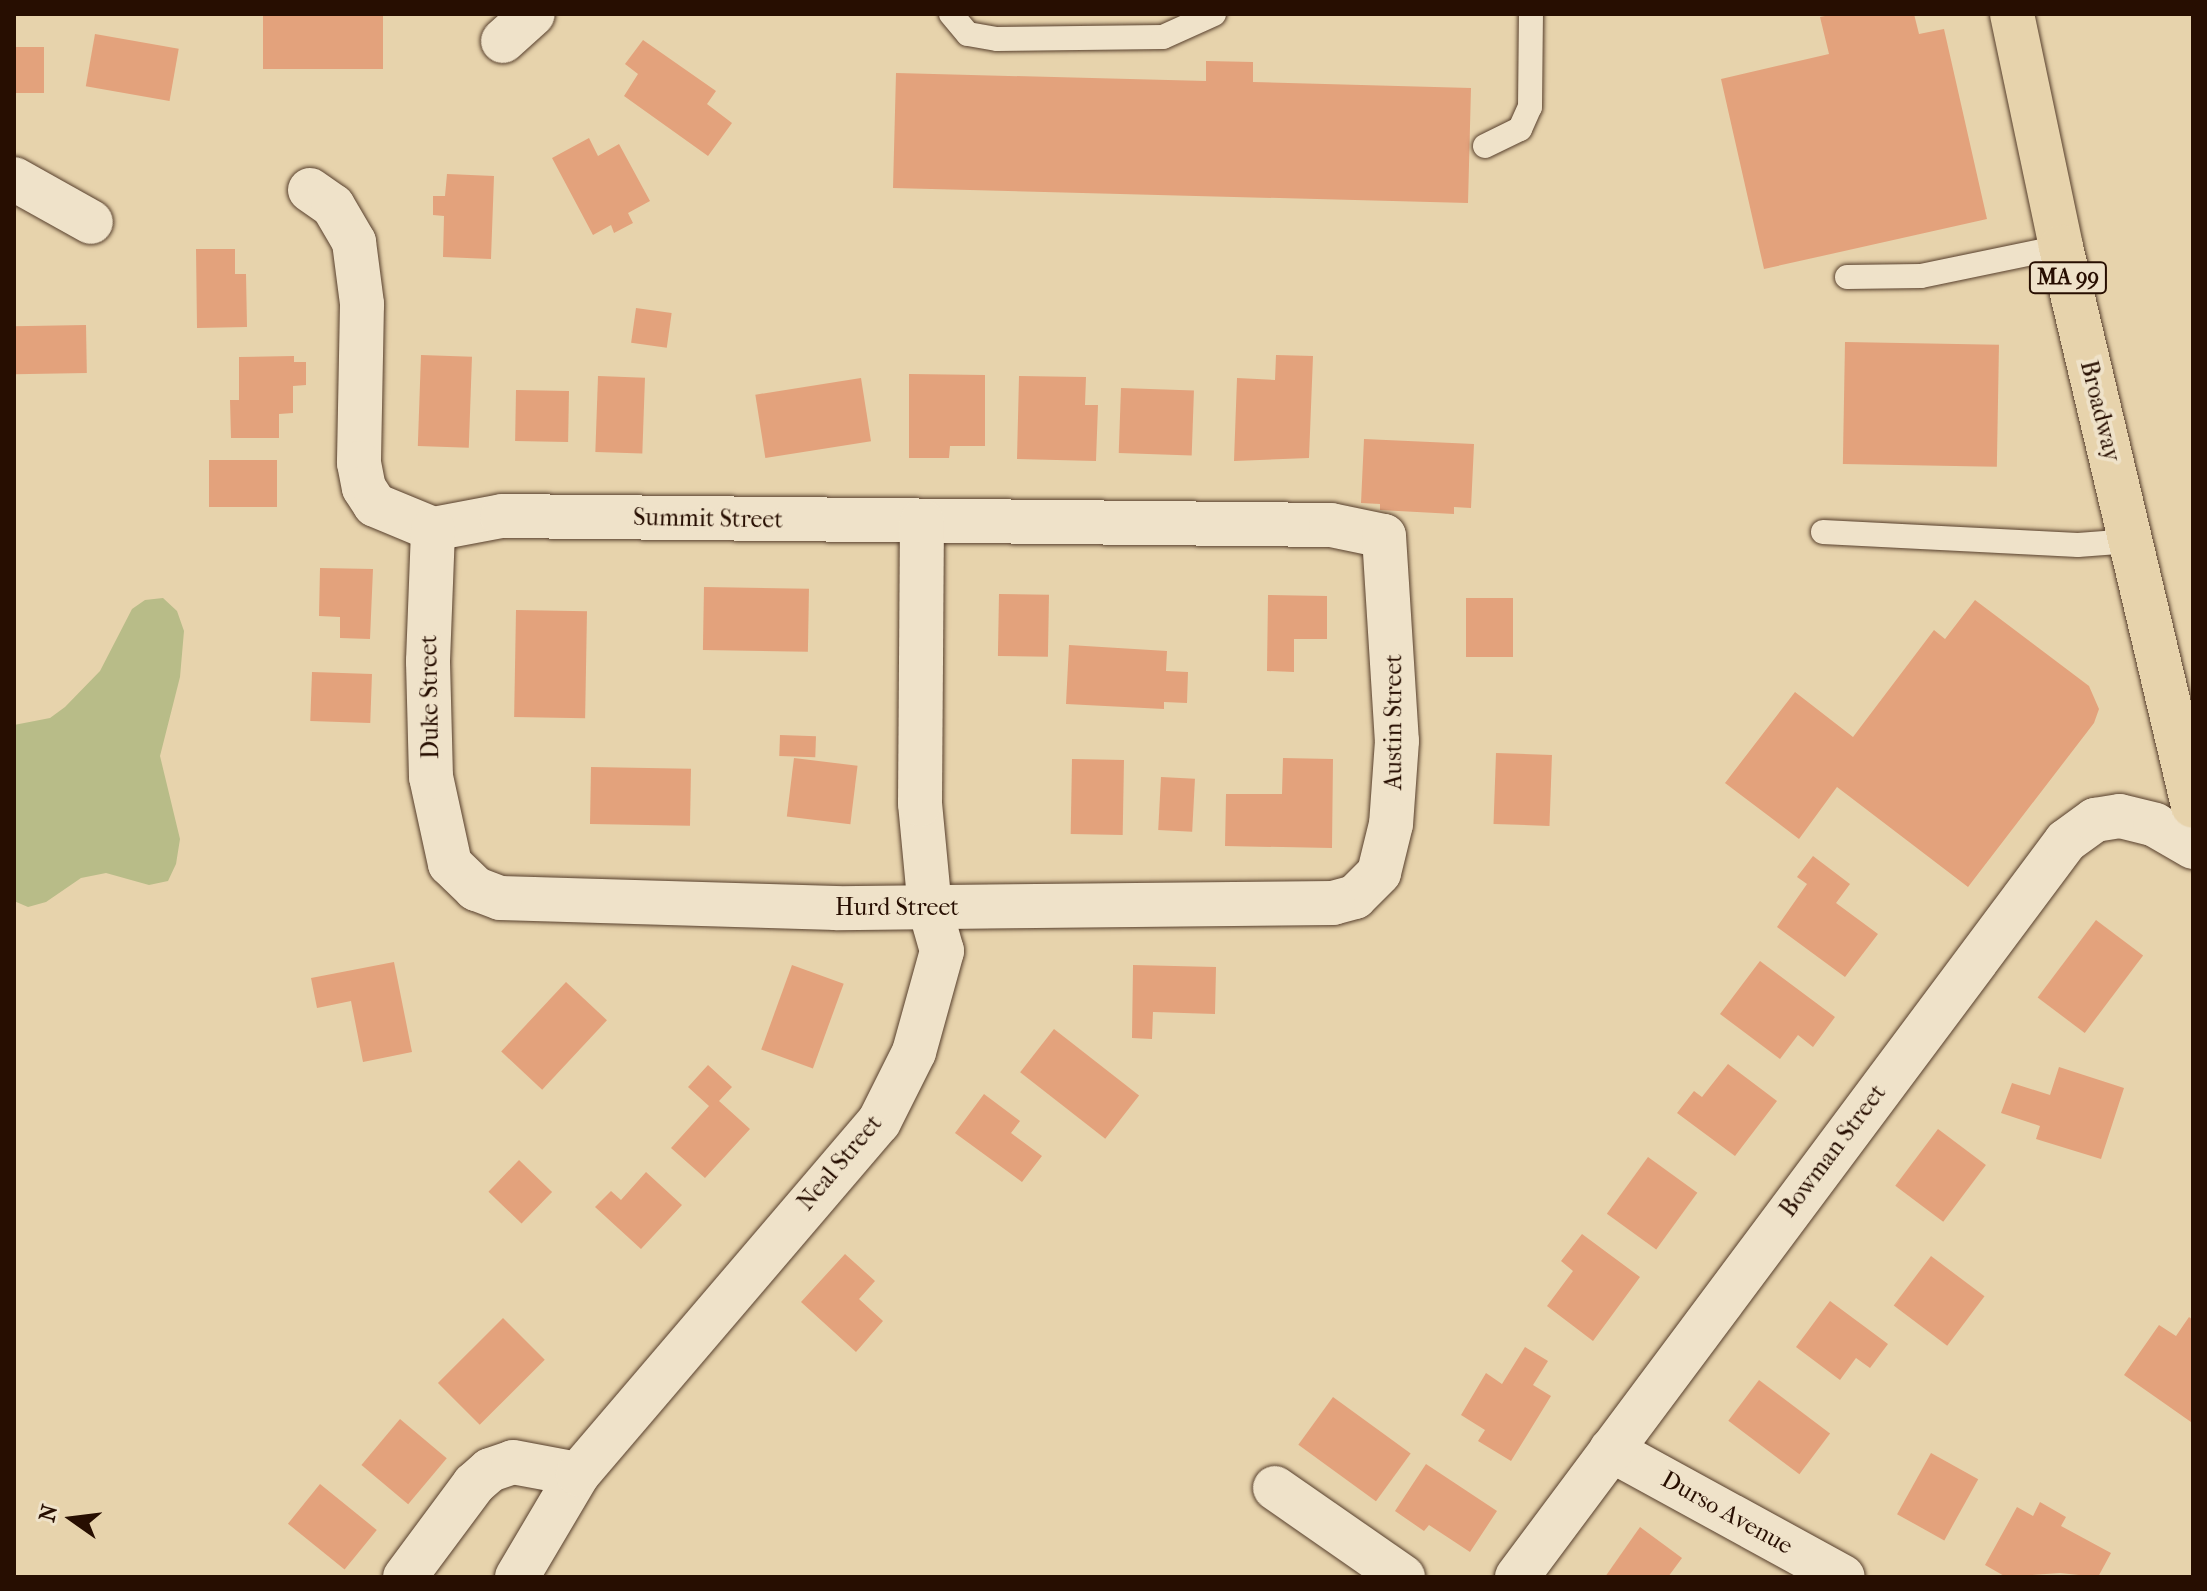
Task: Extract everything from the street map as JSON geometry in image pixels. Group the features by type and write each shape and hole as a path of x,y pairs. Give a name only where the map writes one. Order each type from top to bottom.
{"main road":[{"name":"Broadway","path":"2012,14 2061,247 2193,806"}],"street":[{"path":"14,179 91,222"},
{"path":"310,190 333,206 354,242 362,304 359,463 364,488 375,505 433,529"},
{"name":"Summit Street","path":"433,529 502,516 1331,525 1384,536"},
{"name":"Neal Street","path":"517,1577 578,1474 879,1122 914,1052 942,951 930,909 920,804 922,521"},
{"name":"Duke Street","path":"433,529 428,661 431,777 450,864"},
{"name":"Austin Street","path":"1355,897 1379,873 1391,824 1396,683 1384,536"},
{"name":"Bowman Street","path":"1517,1577 2066,841 2095,820 2120,816 2155,825 2193,847"},
{"name":"Hurd Street","path":"450,864 476,889 500,898 930,909 1333,903 1355,897"},
{"name":"Durso Avenue","path":"1611,1450 1843,1577"},
{"path":"405,1577 474,1484 490,1470 513,1462 578,1474"},
{"path":"1275,1488 1403,1577"}],"lane":[{"path":"951,14 968,34 997,39 1163,37 1214,14"},
{"path":"1485,146 1520,129 1530,107 1531,14"},
{"path":"1847,277 1921,276 2061,247"},
{"path":"1823,532 2078,545 2131,541"}],"green space":[{"path":"163,598 177,611 184,631 180,677 160,756 180,839 176,864 168,881 149,885 106,873 81,878 46,902 28,907 14,901 14,725 50,718 65,707 100,671 132,609 145,600"}],"building":[{"path":"263,14 383,14 383,69 263,69"},
{"path":"1835,14 1914,14 1919,34 1944,29 1987,219 1764,269 1721,79 1829,54 1820,17"},
{"path":"95,34 179,49 170,101 86,86"},
{"path":"643,40 716,91 707,104 732,123 708,156 624,96 638,74 625,64"},
{"path":"14,47 44,47 44,93 14,93"},
{"path":"1206,61 1253,62 1253,82 1471,88 1468,203 893,188 896,73 1206,81"},
{"path":"589,138 598,156 619,144 650,201 628,213 633,223 614,233 611,225 593,235 552,158"},
{"path":"447,174 494,176 491,259 443,257 444,216 433,215 433,196 445,196"},
{"path":"196,249 235,249 235,274 246,274 247,327 197,328"},
{"path":"636,308 672,313 667,348 631,343"},
{"path":"86,325 87,373 15,374 14,326"},
{"path":"1845,342 1999,345 1997,467 1843,464"},
{"path":"421,355 472,357 469,448 418,446"},
{"path":"1276,355 1313,356 1309,458 1234,461 1237,378 1275,380"},
{"path":"294,356 294,362 306,362 306,385 293,386 293,413 279,414 279,438 231,438 230,400 239,400 239,357"},
{"path":"909,374 985,375 985,446 950,446 949,458 909,458"},
{"path":"598,376 645,378 642,454 595,452"},
{"path":"1019,376 1086,377 1085,405 1098,405 1096,461 1017,459"},
{"path":"861,378 871,441 765,458 755,395"},
{"path":"1121,388 1194,391 1192,456 1119,453"},
{"path":"516,390 569,391 568,442 515,441"},
{"path":"1364,439 1474,444 1471,508 1454,507 1454,514 1380,510 1380,504 1361,503"},
{"path":"209,460 277,460 277,507 209,507"},
{"path":"320,568 373,569 370,639 340,638 340,617 319,616"},
{"path":"704,587 809,589 808,652 703,650"},
{"path":"999,594 1049,595 1048,657 998,656"},
{"path":"1268,595 1327,596 1327,639 1294,639 1294,672 1267,671"},
{"path":"1466,598 1513,598 1513,657 1466,657"},
{"path":"1975,600 2089,686 2099,709 2094,723 1968,887 1837,787 1799,839 1725,783 1795,692 1853,737 1934,630 1945,639"},
{"path":"516,610 587,611 585,718 514,717"},
{"path":"1069,645 1167,651 1166,671 1188,672 1187,703 1164,702 1164,709 1066,704"},
{"path":"312,672 372,674 370,723 310,721"},
{"path":"780,735 816,736 815,757 779,756"},
{"path":"1496,753 1552,755 1549,826 1494,824"},
{"path":"794,758 858,766 850,824 787,817"},
{"path":"1283,758 1333,759 1332,848 1225,846 1226,794 1282,794"},
{"path":"1072,759 1124,760 1123,835 1071,834"},
{"path":"591,767 691,769 690,826 590,824"},
{"path":"1161,777 1195,779 1192,832 1158,830"},
{"path":"1813,856 1850,884 1836,903 1878,934 1845,977 1777,927 1807,884 1797,877"},
{"path":"2096,920 2143,956 2085,1033 2038,997"},
{"path":"1760,961 1835,1017 1813,1047 1798,1035 1780,1059 1720,1014"},
{"path":"394,962 412,1052 363,1062 351,1001 317,1008 311,978"},
{"path":"792,965 844,984 813,1068 761,1050"},
{"path":"1133,965 1216,967 1215,1014 1153,1012 1152,1039 1132,1038"},
{"path":"566,982 607,1020 542,1090 501,1051"},
{"path":"1054,1029 1139,1095 1105,1139 1020,1072"},
{"path":"1728,1064 1777,1101 1735,1156 1677,1113 1694,1091 1702,1097"},
{"path":"708,1065 732,1087 719,1101 750,1129 705,1178 671,1148 709,1106 688,1087"},
{"path":"2059,1067 2124,1088 2101,1159 2036,1139 2040,1126 2001,1113 2012,1083 2050,1095"},
{"path":"984,1094 1020,1121 1011,1133 1042,1156 1022,1182 955,1133"},
{"path":"1938,1129 1986,1165 1943,1222 1895,1186"},
{"path":"1648,1157 1697,1193 1656,1249 1607,1214"},
{"path":"519,1160 552,1192 522,1224 488,1192"},
{"path":"646,1172 682,1205 641,1249 595,1207 611,1191 621,1200"},
{"path":"1582,1234 1640,1277 1593,1341 1547,1306 1573,1271 1561,1261"},
{"path":"845,1254 875,1281 859,1299 883,1321 856,1352 801,1302"},
{"path":"1931,1256 1985,1296 1947,1346 1894,1306"},
{"path":"1830,1301 1888,1344 1870,1368 1856,1358 1840,1380 1796,1347"},
{"path":"2189,1317 2193,1320 2191,1422 2124,1375 2159,1325 2176,1336"},
{"path":"503,1318 545,1360 480,1425 438,1383"},
{"path":"1525,1347 1548,1361 1533,1385 1551,1396 1511,1461 1478,1441 1485,1430 1461,1415 1486,1373 1502,1384"},
{"path":"1759,1380 1830,1434 1799,1474 1728,1421"},
{"path":"1333,1397 1411,1453 1376,1501 1298,1445"},
{"path":"400,1419 447,1458 408,1504 361,1465"},
{"path":"1931,1453 1978,1479 1944,1540 1897,1514"},
{"path":"1426,1464 1497,1511 1470,1552 1429,1525 1424,1531 1395,1511"},
{"path":"320,1484 377,1530 345,1570 288,1524"},
{"path":"2040,1502 2066,1517 2061,1526 2111,1553 2098,1577 2060,1573 2006,1577 1985,1565 2017,1507 2033,1516"},
{"path":"1640,1527 1682,1558 1668,1577 1605,1577"}]}
